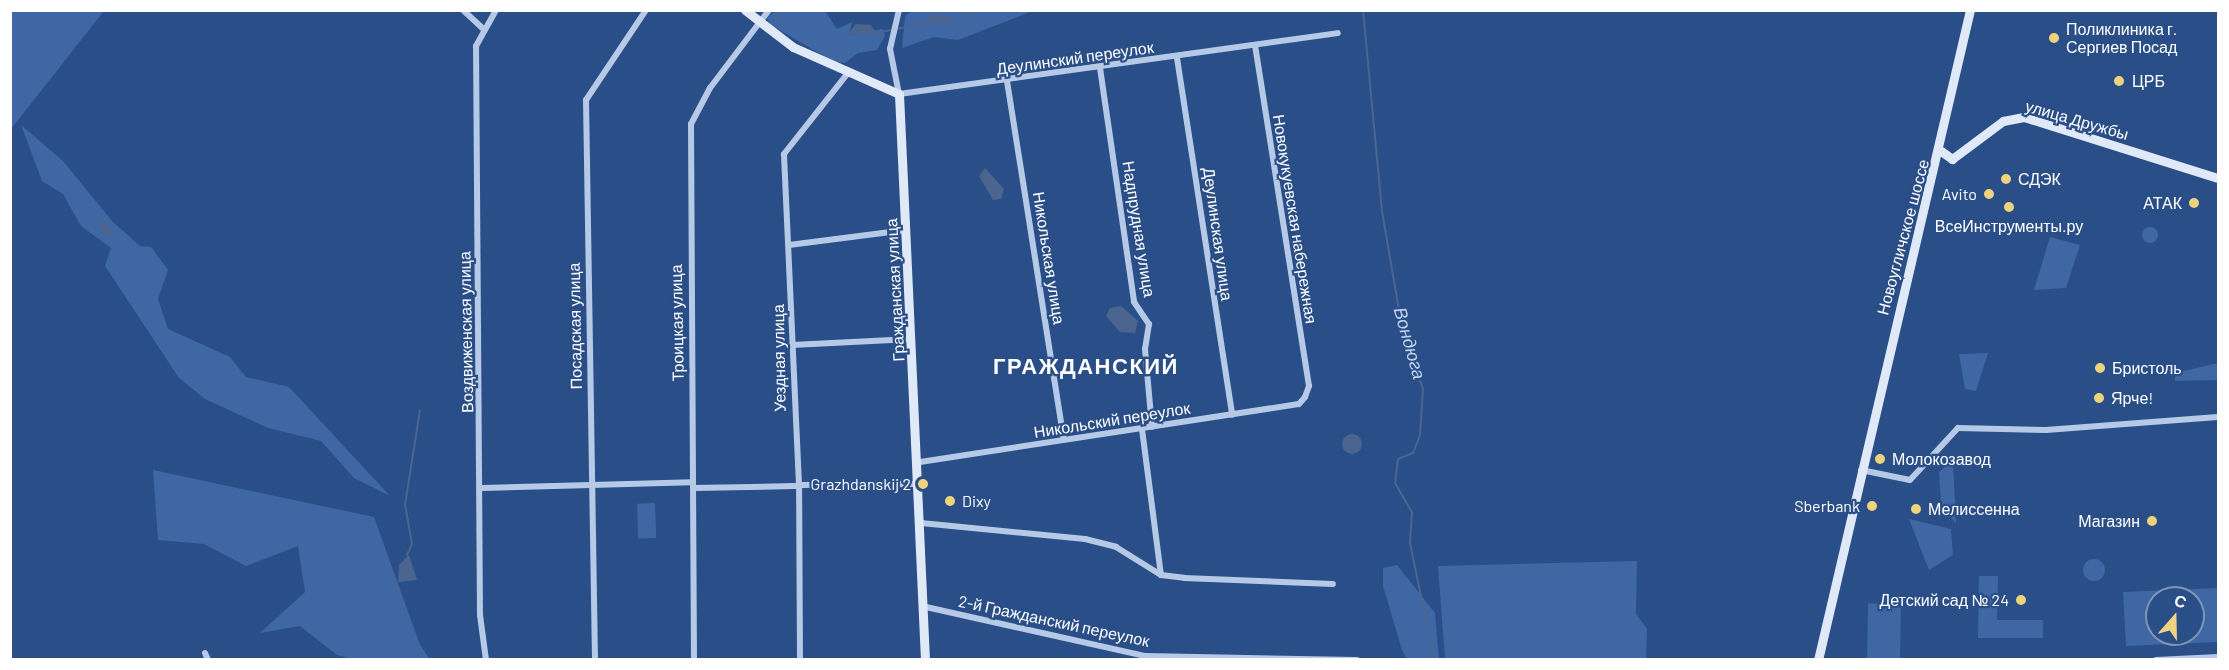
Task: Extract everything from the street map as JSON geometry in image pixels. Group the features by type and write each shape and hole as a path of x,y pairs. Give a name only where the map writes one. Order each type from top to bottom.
{"street":[{"path":"463,10 482,28"},
{"name":"Воздвиженская улица","path":"486,660 480,626 483,488 476,46 482,28 496,10"},
{"name":"Посадская улица","path":"595,660 586,100 646,10"},
{"path":"745,10 793,47 899,94"},
{"name":"Троицкая улица","path":"694,660 691,124 758,22 769,10"},
{"path":"898,10 890,49 899,94"},
{"name":"Новоугличское шоссе","path":"1818,660 1861,470 1941,151 1970,10"},
{"name":"Деулинский переулок","path":"899,94 1007,81 1338,33"},
{"name":"Новокукуевская набережная","path":"1255,46 1309,386 1305,397"},
{"name":"Деулинская улица","path":"1177,57 1232,415"},
{"name":"Надпрудная улица","path":"1100,68 1134,302 1149,324 1145,349 1152,427"},
{"name":"Уездная улица","path":"800,660 797,485 784,154 848,73"},
{"name":"Никольская улица","path":"1007,81 1064,440"},
{"name":"Гражданская улица","path":"899,94 920,462 926,607 925,660"},
{"name":"улица Дружбы","path":"1937,168 2003,121 2024,117 2218,178"},
{"path":"1941,151 1952,159"},
{"path":"789,245 907,230"},
{"path":"792,345 912,339"},
{"name":"Никольский переулок","path":"920,462 1299,404 1305,397"},
{"path":"1861,470 1910,480 1958,428 2046,430 2218,417"},
{"path":"1142,429 1161,575"},
{"path":"483,488 591,484 920,484"},
{"path":"921,523 1085,538 1116,547 1161,575 1333,584"},
{"name":"2-й Гражданский переулок","path":"926,607 1146,658 1357,660"},
{"path":"2156,660 2218,657"}],"shaded area":[{"path":"10,11 104,11 11,129"},
{"path":"775,11 825,11 837,29 852,22 849,35 883,29 885,36 877,50 858,53 845,63 834,62 771,25 767,18"},
{"path":"912,11 1033,11 958,40 934,37 902,48 905,16"},
{"path":"932,15 945,16 959,21 922,24"},
{"path":"856,24 871,25 876,33 847,35"},
{"path":"21,125 63,161 112,221 140,246 151,247 168,270 158,299 168,329 230,357 246,377 289,387 390,496 354,478 321,441 268,428 205,399 179,378 105,266 111,248 81,226 63,194 42,181"},
{"path":"985,168 1004,189 1001,199 993,200 979,176"},
{"path":"98,220 108,223 114,237 102,233"},
{"path":"2150,227 2158,235 2150,243 2142,235"},
{"path":"2050,237 2080,245 2066,288 2034,290"},
{"path":"1121,306 1138,321 1135,333 1120,332 1106,316 1110,308"},
{"path":"1988,353 1976,391 1965,389 1959,354"},
{"path":"2218,363 2218,380 2175,381 2175,373"},
{"path":"1348,434 1356,434 1362,440 1362,448 1356,454 1348,454 1342,448 1342,440"},
{"path":"1953,460 1956,524 1941,503 1939,472"},
{"path":"153,470 374,517 420,645 430,659 352,659 337,655 300,626 260,633 305,592 298,546 246,566 204,544 158,540"},
{"path":"655,503 656,538 638,539 637,504"},
{"path":"1909,519 1951,529 1953,555 1929,570"},
{"path":"409,555 417,580 398,582 399,565"},
{"path":"2094,559 2102,562 2105,570 2102,578 2094,581 2086,578 2083,570 2086,562"},
{"path":"1637,561 1636,614 1647,629 1646,659 1445,659 1438,566"},
{"path":"1397,565 1435,613 1439,659 1407,659 1402,650 1383,586 1383,568"},
{"path":"1979,576 1998,576 1997,620 2043,620 2043,638 1978,638"},
{"path":"2218,588 2218,642 2205,643 2205,589"},
{"path":"2145,591 2145,645 2126,646 2123,592"},
{"path":"1868,603 1901,604 1900,659 1867,658"}],"waterway":[{"path":"959,21 973,10"},
{"name":"Вондюга","path":"1363,10 1382,211 1403,334 1423,389 1420,435 1413,453 1398,459 1395,483 1412,513 1410,543 1434,660"},
{"path":"876,33 922,24"},
{"path":"407,555 412,544 405,505 420,410"}],"place":[{"name":"Поликлиника г. Сергиев Посад","path":"2054,38"},
{"name":"ЦРБ","path":"2119,81"},
{"name":"СДЭК","path":"2006,179"},
{"name":"Avito","path":"1989,194"},
{"name":"АТАК","path":"2194,203"},
{"name":"ВсеИнструменты.ру","path":"2009,207"},
{"name":"Бристоль","path":"2100,368"},
{"name":"Ярче!","path":"2099,398"},
{"name":"Молокозавод","path":"1880,459"},
{"name":"Grazhdanskij 2","path":"923,484"},
{"name":"Dixy","path":"950,501"},
{"name":"Sberbank","path":"1872,506"},
{"name":"Мелиссенна","path":"1916,509"},
{"name":"Магазин","path":"2152,521"},
{"name":"Детский сад № 24","path":"2021,600"}],"district":[{"name":"ГРАЖДАНСКИЙ","path":"1086,366"}]}
